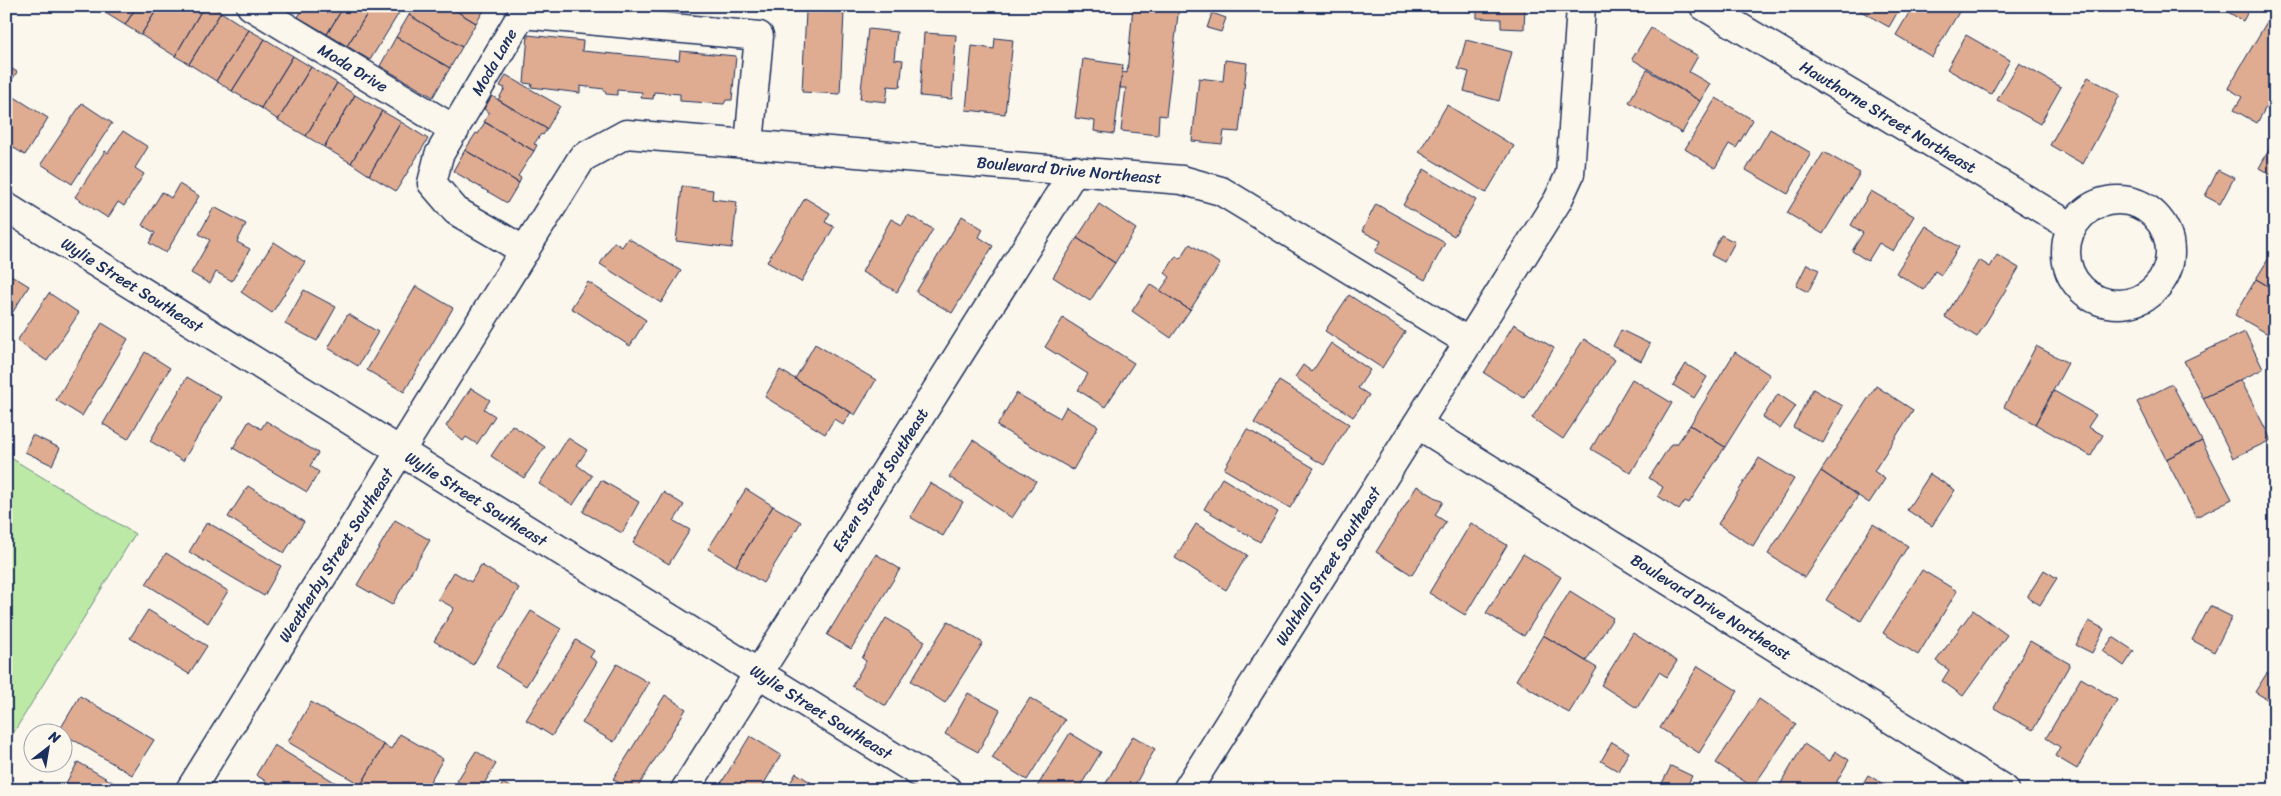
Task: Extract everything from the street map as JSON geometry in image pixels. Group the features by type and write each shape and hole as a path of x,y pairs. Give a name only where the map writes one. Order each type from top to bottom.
{"street":[{"name":"Moda Drive","path":"251,6 455,130"},
{"name":"Walthall Street Southeast","path":"1187,790 1558,200 1570,174 1581,6"},
{"name":"Hawthorne Street Northeast","path":"1704,6 2072,227"},
{"name":"Moda Lane","path":"525,251 456,211 432,183 440,155 524,10 759,36 749,144"},
{"name":"Boulevard Drive Northeast","path":"626,134 1182,180 1221,191 1469,342"},
{"name":"Weatherby Street Southeast","path":"190,790 582,158 626,134"},
{"name":"Esten Street Southeast","path":"685,790 1075,170"},
{"name":"Wylie Street Southeast","path":"6,207 947,790"},
{"name":"Boulevard Drive Northeast","path":"1417,424 2005,790"}],"green space":[{"path":"6,455 135,534 6,745"}],"building":[{"path":"94,6 137,6 125,25"},
{"path":"137,6 159,6 141,35 125,25"},
{"path":"159,6 204,6 175,56 141,35"},
{"path":"204,6 213,6 221,12 189,64 175,56"},
{"path":"305,6 344,6 327,34 298,17"},
{"path":"344,6 372,6 347,46 327,34"},
{"path":"372,6 388,6 399,13 370,60 347,46"},
{"path":"414,6 448,6 476,23 462,47 409,15"},
{"path":"448,6 487,6 476,23"},
{"path":"715,6 777,6 777,10 715,8"},
{"path":"1133,6 1179,6 1166,116 1159,115 1158,135 1121,131 1126,88 1120,88 1122,72 1127,73"},
{"path":"1477,6 1525,6 1524,29 1501,28 1501,19 1477,18"},
{"path":"1852,6 1901,6 1889,27"},
{"path":"1913,6 1962,7 1932,57 1896,35"},
{"path":"2218,6 2251,6 2243,21"},
{"path":"2275,8 2275,91 2257,123 2234,110 2242,97 2228,88"},
{"path":"806,11 844,13 840,94 802,92"},
{"path":"221,12 249,30 216,81 189,64"},
{"path":"1212,13 1226,18 1221,32 1207,28"},
{"path":"409,15 462,47 450,68 396,37"},
{"path":"1651,28 1698,56 1689,72 1710,84 1700,101 1632,59"},
{"path":"868,29 897,32 894,59 903,60 900,87 888,86 886,102 860,99"},
{"path":"249,30 265,39 232,91 216,81"},
{"path":"924,33 956,35 952,99 920,96"},
{"path":"528,35 583,41 582,51 679,60 680,51 736,56 732,100 726,100 724,104 680,101 680,94 654,92 653,99 641,98 642,92 617,90 617,95 606,94 604,89 580,86 580,93 531,87 532,84 524,83"},
{"path":"1966,35 2010,60 1991,94 1947,69"},
{"path":"396,37 450,68 433,97 380,66"},
{"path":"995,38 1013,40 1005,114 966,110 972,46 994,49"},
{"path":"265,39 293,56 261,108 232,91"},
{"path":"1466,40 1512,52 1499,101 1464,91 1469,72 1458,69"},
{"path":"293,56 311,67 278,120 261,108"},
{"path":"1083,59 1123,65 1114,134 1094,131 1095,121 1075,118"},
{"path":"1225,60 1247,63 1239,132 1224,131 1222,144 1192,141 1199,78 1223,81"},
{"path":"2019,63 2061,87 2040,124 1997,100"},
{"path":"6,65 17,72 6,89"},
{"path":"311,67 337,83 306,136 278,120"},
{"path":"1647,70 1700,101 1682,133 1629,102"},
{"path":"506,75 560,106 547,129 498,100 505,88 500,86"},
{"path":"2088,77 2120,95 2083,164 2050,145"},
{"path":"337,83 355,95 324,147 306,136"},
{"path":"11,95 48,118 25,155 6,143 6,103"},
{"path":"355,95 382,111 351,163 324,147"},
{"path":"492,96 547,129 534,144 537,145 534,151 484,122 489,113 484,109"},
{"path":"1716,98 1753,120 1736,148 1729,144 1715,168 1685,149"},
{"path":"82,103 112,123 72,184 41,164"},
{"path":"1447,105 1514,146 1486,193 1419,152"},
{"path":"382,111 401,122 369,175 351,163"},
{"path":"401,122 428,139 396,191 369,175"},
{"path":"485,122 534,151 518,176 521,178 519,183 465,150"},
{"path":"1770,129 1811,153 1788,194 1746,170"},
{"path":"123,131 148,147 135,168 144,174 124,206 118,202 108,218 75,197 105,151 108,153"},
{"path":"2275,139 2275,177 2259,168"},
{"path":"465,150 519,183 507,203 453,171"},
{"path":"1824,152 1860,173 1823,234 1787,213"},
{"path":"1424,169 1476,200 1454,236 1403,205"},
{"path":"2218,170 2234,178 2220,204 2205,196"},
{"path":"179,184 199,196 166,253 149,243 155,233 142,225 162,192 171,198"},
{"path":"682,186 713,190 712,199 737,202 732,248 676,241"},
{"path":"1871,191 1914,216 1893,251 1879,243 1868,261 1852,251 1863,233 1851,225"},
{"path":"805,198 830,213 825,222 834,227 801,282 767,262"},
{"path":"1099,204 1136,229 1115,263 1077,238"},
{"path":"1376,204 1445,243 1425,280 1375,252 1381,241 1362,231"},
{"path":"214,207 246,224 237,242 250,249 232,281 216,272 210,284 191,273 210,240 199,234"},
{"path":"908,215 933,229 897,292 862,272 891,219 902,225"},
{"path":"962,216 983,229 979,237 993,246 952,313 916,292"},
{"path":"1926,226 1959,247 1941,275 1935,271 1924,290 1896,273"},
{"path":"1721,235 1735,242 1724,262 1711,255"},
{"path":"628,238 681,271 661,303 600,264 614,242 622,247"},
{"path":"1077,238 1115,263 1090,301 1053,277"},
{"path":"274,242 305,262 272,313 241,292"},
{"path":"1190,244 1220,264 1190,310 1160,291 1170,277 1165,273 1176,256 1180,259"},
{"path":"2275,248 2275,290 2256,279"},
{"path":"1997,255 2019,268 1977,337 1945,317 1979,260 1990,267"},
{"path":"1807,264 1819,270 1808,292 1796,286"},
{"path":"6,272 29,286 6,323"},
{"path":"2256,279 2275,290 2275,338 2235,315"},
{"path":"588,282 646,320 630,346 571,308"},
{"path":"1150,284 1190,310 1171,338 1132,311"},
{"path":"416,286 453,308 404,392 367,370"},
{"path":"304,290 336,307 317,341 285,324"},
{"path":"49,293 79,313 47,361 17,341"},
{"path":"1349,295 1405,332 1382,368 1325,331"},
{"path":"348,314 378,332 358,366 328,348"},
{"path":"1063,318 1134,363 1105,407 1078,390 1088,374 1045,347"},
{"path":"102,323 128,339 82,416 56,400"},
{"path":"1514,324 1554,348 1524,398 1484,373"},
{"path":"1621,330 1650,344 1641,361 1613,346"},
{"path":"2245,332 2263,369 2203,398 2184,361"},
{"path":"1584,339 1615,360 1563,439 1532,418"},
{"path":"1331,343 1370,370 1358,388 1369,395 1353,417 1295,377 1303,365 1312,372"},
{"path":"815,344 876,380 855,415 795,379"},
{"path":"2036,346 2068,363 2035,424 2004,407"},
{"path":"145,352 170,368 128,439 103,424"},
{"path":"1735,352 1770,375 1725,447 1690,425"},
{"path":"1686,364 1707,377 1694,398 1673,385"},
{"path":"780,370 851,412 843,425 834,419 825,434 765,397"},
{"path":"187,377 221,397 183,461 150,441"},
{"path":"1632,379 1672,403 1631,473 1591,449"},
{"path":"2241,380 2271,440 2233,458 2203,398"},
{"path":"1279,381 1349,424 1324,465 1254,423"},
{"path":"2172,384 2202,441 2166,459 2137,402"},
{"path":"1876,386 1913,410 1874,471 1885,479 1869,503 1821,471"},
{"path":"471,388 490,400 484,409 495,416 477,444 466,437 463,441 446,426"},
{"path":"1813,389 1843,406 1823,443 1793,427"},
{"path":"2054,391 2096,415 2088,427 2103,435 2091,456 2035,424"},
{"path":"1016,393 1060,418 1066,407 1098,426 1073,470 997,426"},
{"path":"1778,394 1796,406 1780,429 1763,417"},
{"path":"249,421 261,429 266,421 318,453 310,466 319,472 307,492 233,448"},
{"path":"512,425 545,447 524,478 491,456"},
{"path":"1690,425 1725,447 1689,503 1685,501 1679,510 1658,496 1663,487 1649,478 1671,444 1677,444"},
{"path":"1247,429 1314,468 1290,508 1224,469"},
{"path":"32,435 60,448 52,465 25,452"},
{"path":"568,438 587,450 577,465 592,476 573,505 539,484"},
{"path":"973,440 1036,481 1012,518 949,477"},
{"path":"2202,441 2232,499 2196,517 2166,459"},
{"path":"1759,458 1794,479 1753,546 1718,524"},
{"path":"1821,471 1858,496 1805,578 1768,554"},
{"path":"1930,474 1955,490 1932,526 1907,510"},
{"path":"1222,478 1278,512 1260,542 1204,509"},
{"path":"601,480 639,502 622,533 583,512"},
{"path":"930,483 963,502 943,536 910,517"},
{"path":"248,486 304,522 284,553 228,517"},
{"path":"1417,486 1443,502 1435,515 1446,522 1412,575 1376,552"},
{"path":"746,489 773,506 736,566 708,549"},
{"path":"663,492 684,505 674,521 690,530 669,564 633,543"},
{"path":"773,506 801,522 763,583 736,566"},
{"path":"395,520 430,540 392,605 357,585"},
{"path":"207,522 281,566 264,596 189,552"},
{"path":"1471,523 1507,545 1465,615 1429,593"},
{"path":"1196,524 1247,555 1226,590 1175,558"},
{"path":"1873,524 1908,546 1861,621 1826,600"},
{"path":"166,553 228,591 208,623 146,584"},
{"path":"876,554 900,569 851,649 827,635"},
{"path":"1523,554 1561,577 1524,636 1486,613"},
{"path":"481,565 519,588 473,665 434,641 454,608 438,599 454,572 471,582"},
{"path":"1922,570 1957,591 1918,655 1883,633"},
{"path":"2044,570 2057,578 2040,605 2027,597"},
{"path":"1570,591 1613,618 1586,661 1543,635"},
{"path":"2210,606 2232,617 2214,652 2192,640"},
{"path":"148,610 207,646 189,674 130,638"},
{"path":"1973,610 2007,635 1963,696 1942,681 1949,670 1936,661"},
{"path":"531,611 561,629 526,686 496,667"},
{"path":"886,618 925,641 886,706 852,686 866,661 862,658"},
{"path":"948,621 983,643 945,703 911,681"},
{"path":"2089,621 2104,629 2092,653 2076,645"},
{"path":"1633,633 1677,661 1667,677 1659,672 1637,708 1601,685"},
{"path":"1543,635 1597,668 1569,713 1516,680"},
{"path":"2113,637 2134,651 2124,666 2103,651"},
{"path":"576,640 594,651 590,657 597,662 552,736 526,720"},
{"path":"2030,641 2070,664 2033,730 1994,708"},
{"path":"617,664 649,683 614,742 582,723"},
{"path":"1698,666 1738,691 1699,753 1660,728"},
{"path":"2267,673 2275,677 2275,704 2255,692"},
{"path":"2081,678 2117,700 2077,769 2055,756 2060,747 2046,738"},
{"path":"968,693 1000,710 978,752 945,734"},
{"path":"665,695 686,709 636,790 630,790 613,779"},
{"path":"80,696 154,740 132,775 72,739 72,724 63,724"},
{"path":"1030,698 1065,720 1027,780 992,758"},
{"path":"1759,699 1796,724 1753,787 1716,763"},
{"path":"311,702 384,745 361,785 288,742"},
{"path":"1070,733 1101,752 1078,790 1035,790"},
{"path":"400,734 443,759 425,790 369,790 361,785 384,745 391,749"},
{"path":"750,736 781,755 760,790 717,790"},
{"path":"1133,736 1155,749 1132,790 1102,790"},
{"path":"1612,742 1629,752 1618,771 1601,761"},
{"path":"1804,744 1830,761 1835,751 1849,760 1832,790 1777,790"},
{"path":"274,745 341,786 339,790 280,790 256,775"},
{"path":"476,751 496,764 480,790 472,790 457,781"},
{"path":"78,762 126,790 62,790"},
{"path":"1671,766 1692,776 1685,790 1665,790 1660,787"},
{"path":"796,773 823,790 786,790"},
{"path":"1868,775 1893,790 1859,790"},
{"path":"12,783 22,790 8,790"},
{"path":"503,783 515,790 499,790"}]}
